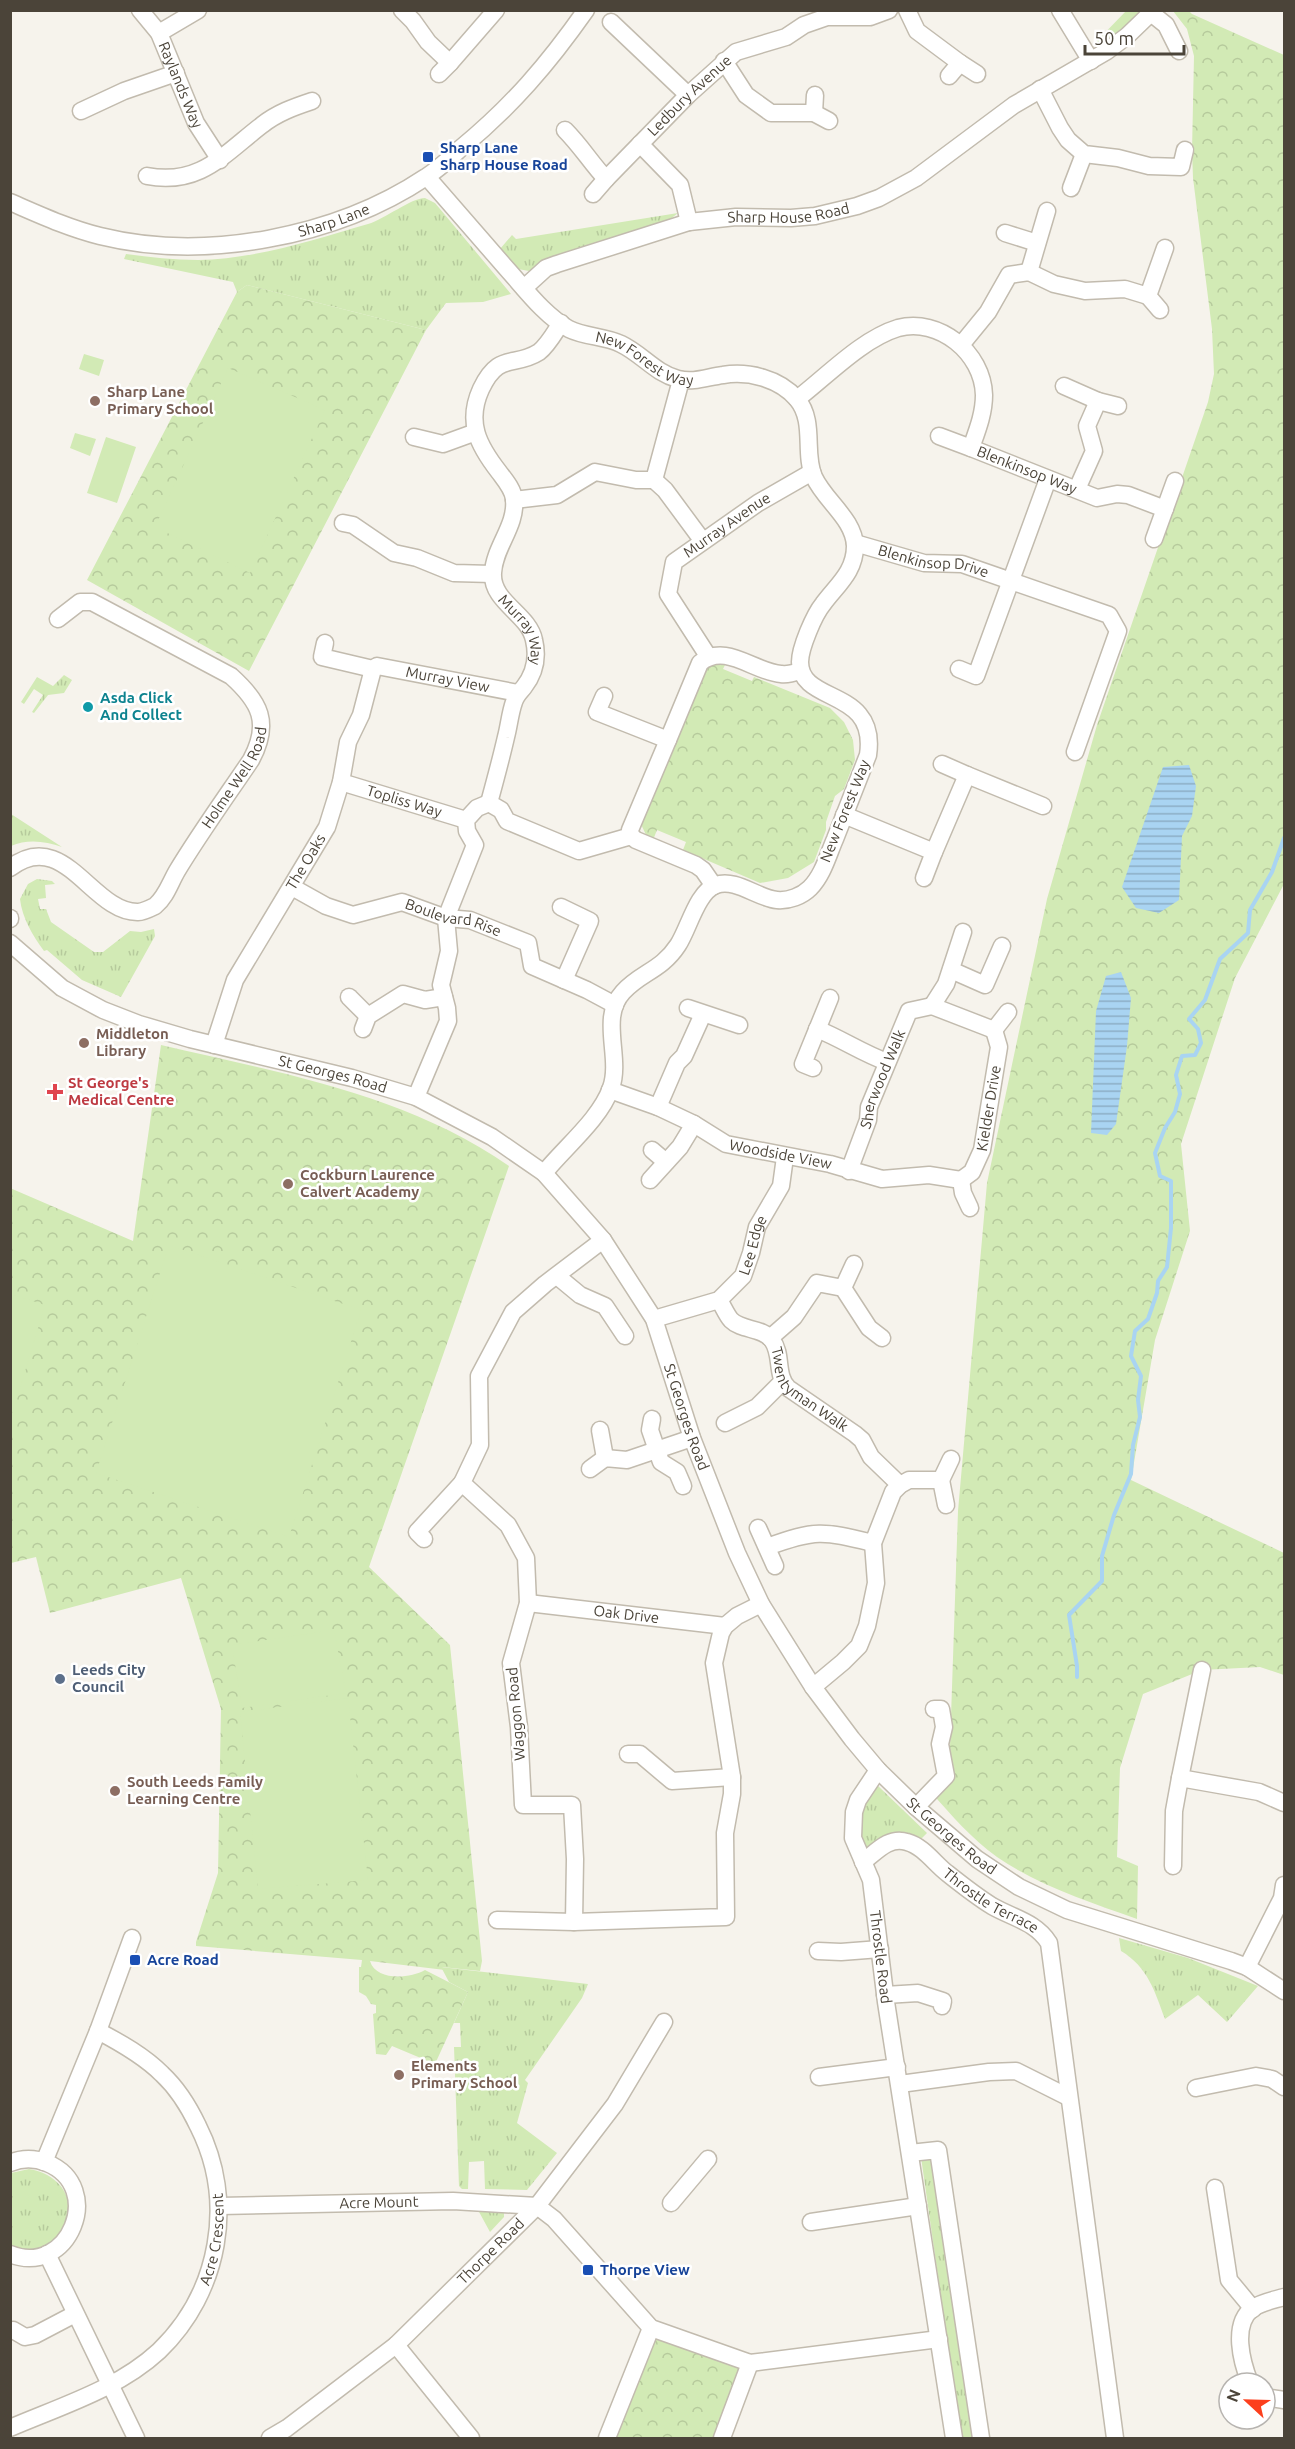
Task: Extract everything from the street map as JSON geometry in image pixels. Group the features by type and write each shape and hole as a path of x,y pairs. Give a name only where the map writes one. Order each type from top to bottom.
{"street":[{"name":"Raylands Way","path":"140,10 159,33 195,123 220,160"},
{"path":"159,33 198,10"},
{"path":"402,10 428,42 445,69 496,10"},
{"name":"Sharp Lane","path":"10,202 59,224 109,238 176,248 224,245 294,233 363,211 427,177 484,129 526,88 586,10"},
{"name":"Ledbury Avenue","path":"593,194 688,95 736,52 786,37 804,25 827,16 850,13 870,17 889,10"},
{"path":"907,10 917,32 955,70 977,74"},
{"path":"1060,10 1091,61"},
{"path":"1153,12 1166,25 1179,51"},
{"name":"Sharp House Road","path":"524,288 546,268 556,264 689,222 736,217 791,218 857,206 897,189 916,178 993,119 1040,89 1091,61 1127,36 1153,12"},
{"path":"611,22 642,40 688,95"},
{"path":"724,61 746,95 771,113 822,117 815,95"},
{"path":"81,111 124,91 176,73"},
{"path":"1040,89 1068,140 1084,154 1118,158 1149,166 1184,166"},
{"path":"147,176 185,177 205,170 281,112 312,101"},
{"path":"565,130 581,146 588,160 606,179"},
{"path":"640,144 680,185 689,222"},
{"path":"1071,188 1084,154"},
{"path":"427,177 524,288"},
{"path":"1029,272 1047,211"},
{"path":"1005,233 1037,243"},
{"path":"1148,296 1165,248"},
{"path":"544,1173 602,1107 610,1090 615,1076 611,1019 622,993 667,959 678,944 702,896 714,886 703,870 696,865 636,840 631,836 630,830 700,663 708,656 720,654 778,674 800,671 800,660 814,619 822,605 851,569 855,557 855,543 850,529 819,487 812,472 806,419 797,399 865,345 898,328 914,326 928,328 961,345 987,312 1010,275 1029,272 1054,284 1085,291 1125,289 1148,296 1160,310"},
{"name":"New Forest Way","path":"524,288 561,323 585,334 618,342 631,349 655,369 681,380 696,381 744,373 772,381 797,399"},
{"path":"561,323 541,350 495,368 476,405 473,417 483,450 512,492 514,500 557,495 596,472 636,480 654,480 665,490 702,540"},
{"name":"Blenkinsop Way","path":"961,345 980,376 984,394 981,418 970,448 1097,498 1128,495 1165,509"},
{"path":"654,480 681,380"},
{"path":"1064,386 1098,401 1118,406"},
{"path":"1077,489 1094,451 1088,426 1098,401"},
{"path":"414,437 443,444 476,432"},
{"path":"939,436 970,448"},
{"name":"Murray Avenue","path":"708,656 668,594 674,562 702,540 758,503 812,472"},
{"path":"959,669 982,678 1012,580 1048,479"},
{"path":"1154,539 1175,481"},
{"name":"Murray Way","path":"489,803 518,693 528,680 535,665 537,650 534,637 526,622 500,595 492,574 510,526 514,500"},
{"path":"342,523 353,525 394,553 417,558 454,573 492,574"},
{"name":"Blenkinsop Drive","path":"855,543 924,563 962,564 1109,615 1118,631 1073,745"},
{"name":"Holme Well Road","path":"10,868 28,858 48,857 64,865 116,905 140,913 154,906 165,894 177,871 251,760 261,733 260,712 246,690 231,676 92,602 81,602 58,619"},
{"path":"322,656 375,667"},
{"name":"Murray View","path":"375,667 518,693"},
{"name":"The Oaks","path":"214,1045 235,980 327,827 341,782 348,742 360,715 375,667"},
{"name":"New Forest Way","path":"714,886 726,884 777,900 799,896 810,889 817,879 868,755 870,741 868,728 861,715 851,706 812,686 800,671"},
{"path":"604,696 597,712 668,740"},
{"path":"942,764 1043,806"},
{"path":"924,878 967,775"},
{"name":"Topliss Way","path":"341,782 466,820"},
{"path":"416,1097 448,1021 441,986 442,973 449,951 446,918 475,845 467,831 466,820 477,808 489,803 501,810 507,821 579,851 631,836"},
{"path":"844,815 934,852"},
{"name":"Boulevard Rise","path":"292,887 326,906 353,915 402,902 446,918 470,920 528,943 532,966 615,1005"},
{"path":"561,907 597,923 564,980"},
{"path":"957,940 946,984 932,1006 994,1030 1008,1012"},
{"name":"St Georges Road","path":"10,943 62,988 103,1010 140,1024 214,1045 352,1078 416,1097 492,1137 544,1173 603,1240 654,1319 692,1438 736,1553 761,1604 813,1687 878,1770 916,1807 977,1859 1019,1887 1049,1902 1247,1967 1284,1991"},
{"path":"951,970 985,985 1002,946"},
{"path":"349,997 365,1023 403,994 424,1000 444,997"},
{"path":"813,1068 803,1064 830,998"},
{"name":"Sherwood Walk","path":"849,1171 868,1120 869,1107 909,1011 932,1006"},
{"path":"658,1107 677,1063 684,1056 695,1011 739,1025"},
{"path":"817,1029 845,1041 857,1050 887,1062"},
{"name":"Kielder Drive","path":"961,1180 972,1172 982,1150 999,1047 994,1030"},
{"name":"Woodside View","path":"610,1090 658,1107 694,1124 726,1144 830,1164 882,1179 929,1175 961,1180"},
{"path":"650,1180 680,1147 694,1124"},
{"path":"652,1150 666,1162"},
{"name":"Lee Edge","path":"654,1319 719,1299 743,1276 757,1227 781,1186 785,1157"},
{"path":"961,1180 963,1193 970,1208"},
{"path":"424,1539 417,1532 462,1483 480,1445 479,1377 513,1312 603,1240"},
{"path":"843,1288 854,1264"},
{"path":"557,1276 580,1295 605,1306 625,1336"},
{"path":"770,1338 794,1317 817,1283 843,1288 868,1328 882,1338"},
{"name":"Twentyman Walk","path":"719,1299 732,1321 762,1332 770,1338 777,1349 782,1382 862,1440 871,1457 900,1485"},
{"path":"725,1423 757,1407 782,1382"},
{"path":"652,1419 650,1430 660,1462 677,1472 683,1486"},
{"path":"600,1430 605,1458"},
{"path":"590,1469 605,1458 627,1460 692,1438"},
{"path":"946,1505 940,1480 951,1459"},
{"path":"813,1687 859,1646 867,1626 876,1583 873,1543 893,1492 909,1480 940,1480"},
{"name":"Waggon Road","path":"462,1483 508,1525 526,1558 528,1603 511,1663 519,1726 523,1805 572,1805 575,1859 574,1922"},
{"path":"758,1528 775,1566"},
{"path":"767,1547 802,1534 819,1532 873,1543"},
{"name":"Oak Drive","path":"528,1603 725,1626"},
{"path":"497,1920 574,1922 726,1917 725,1833 732,1794 732,1777 714,1663 721,1633 725,1626 737,1616 761,1604"},
{"path":"1173,1866 1174,1811 1202,1670"},
{"path":"916,1807 946,1776 940,1744 944,1727 940,1706"},
{"path":"628,1754 640,1754 672,1781 732,1777"},
{"name":"Throstle Road","path":"878,1770 865,1787 854,1812 853,1838 856,1850 871,1880 885,1995 954,2439"},
{"path":"1180,1778 1259,1792 1284,1803"},
{"name":"Throstle Terrace","path":"863,1862 884,1844 896,1841 907,1842 919,1848 969,1891 1042,1932 1049,1943 1115,2439"},
{"path":"1247,1967 1282,1898 1284,1885"},
{"path":"44,2162 98,2031 132,1938"},
{"path":"818,1951 880,1949"},
{"path":"885,1995 918,1993 943,2001 942,2006"},
{"name":"Thorpe Road","path":"270,2439 396,2345 537,2206 615,2104 664,2022"},
{"name":"Acre Crescent","path":"10,2428 109,2385 157,2352 176,2333 203,2289 218,2240 220,2206 211,2157 192,2113 162,2074 124,2044 98,2031"},
{"path":"819,2077 897,2067"},
{"path":"900,2084 989,2072 1016,2071 1068,2097"},
{"path":"1196,2088 1256,2076 1272,2079 1284,2087"},
{"path":"910,2153 938,2150 981,2439"},
{"path":"10,2163 24,2159 44,2162 59,2170 69,2180 77,2205 72,2231 62,2245 47,2254 30,2258 10,2254"},
{"path":"671,2203 708,2159"},
{"path":"1215,2188 1229,2280 1252,2308"},
{"name":"Acre Mount","path":"220,2206 453,2201 537,2206"},
{"path":"537,2206 554,2219 651,2328 750,2363 939,2339"},
{"path":"811,2222 918,2206"},
{"path":"47,2254 136,2439"},
{"path":"1245,2371 1241,2332 1244,2319 1252,2308 1284,2297"},
{"path":"14,2330 25,2337 35,2335 75,2314"},
{"path":"607,2439 651,2328"},
{"path":"396,2345 471,2439"},
{"path":"722,2439 750,2363"}],"green space":[{"path":"1126,11 1145,11 1105,43 1096,42"},
{"path":"1173,11 1189,11 1284,55 1284,884 1235,978 1181,1144 1190,1231 1155,1340 1131,1480 1284,1553 1284,1675 1260,1667 1202,1670 1143,1694 1120,1768 1117,1857 1138,1866 1137,1919 1065,1892 1013,1867 979,1842 931,1792 946,1776 950,1746 958,1511 987,1183 1047,899 1097,725 1208,402 1214,374 1212,329 1193,178 1194,56 1187,29"},
{"path":"425,198 435,203 511,294 483,302 446,303 426,330 247,285 237,292 233,282 124,259 126,254 198,260 263,252 368,224 413,201"},
{"path":"678,213 668,221 554,256 529,271 518,269 500,249 512,235 516,239"},
{"path":"247,285 426,330 249,671 87,580 237,292"},
{"path":"84,354 104,360 99,376 79,369"},
{"path":"228,368 325,410 250,573 155,527"},
{"path":"75,433 96,439 90,456 70,448"},
{"path":"106,437 136,447 117,503 87,493"},
{"path":"727,661 723,669 752,681 754,677 830,708 844,722 853,740 855,760 844,789 835,796 814,862 788,878 760,883 683,850 686,842 657,830 653,840 647,837 639,820 704,667"},
{"path":"64,675 72,680 64,693 48,695 34,713 32,712 43,695 34,689 24,704 21,702 37,677 53,686"},
{"path":"10,814 62,847 36,842 23,842 11,846"},
{"path":"37,879 52,881 55,884 45,885 46,898 38,899 40,909 46,909 51,922 94,952 103,952 130,931 141,932 154,929 155,936 121,997 82,980 47,950 44,951 26,920 20,899 28,884"},
{"path":"161,1045 297,1077 385,1103 469,1141 509,1166 369,1567 450,1645 482,1961 480,1971 442,1967 445,1970 370,1961 373,1967 386,1975 410,1975 425,1970 468,1992 435,2064 392,2046 386,2055 376,2054 373,2014 376,2013 376,2005 371,2004 366,1996 359,1992 359,1967 361,1967 362,1960 196,1946 218,1873 221,1709 181,1578 50,1613 36,1557 11,1563 10,1188 133,1241"},
{"path":"169,1245 361,1310 289,1537 96,1473"},
{"path":"10,1294 45,1305 11,1418"},
{"path":"334,1630 346,1693 242,1708 232,1645"},
{"path":"348,1698 368,1880 258,1889 240,1712"},
{"path":"876,1784 927,1833 920,1840 865,1852 861,1843 860,1817 866,1800"},
{"path":"1119,1938 1188,1958 1258,1986 1227,2022 1198,1995 1165,2019 1144,1972 1121,1951"},
{"path":"441,1967 588,1984 582,1998 525,2080 528,2083 517,2123 557,2153 527,2190 485,2189 484,2161 469,2162 468,2189 462,2189 459,2186 454,2047 461,2047 460,2023 454,2023 468,1992 449,1982"},
{"path":"929,2155 937,2162 976,2438 961,2438 921,2157"},
{"path":"29,2169 55,2180 66,2194 68,2202 66,2221 57,2239 36,2251 11,2248 11,2173"},
{"path":"478,2210 504,2210 504,2217 490,2232"},
{"path":"651,2328 750,2363 722,2438 607,2438"}],"water":[{"path":"1189,765 1196,786 1192,816 1182,836 1179,900 1159,913 1136,908 1122,887 1163,767"},
{"path":"1121,972 1131,998 1116,1124 1107,1135 1091,1133 1096,1011 1106,976"}],"waterway":[{"path":"1077,1677 1069,1615 1102,1581 1102,1556 1114,1515 1131,1474 1133,1445 1140,1417 1138,1400 1141,1376 1131,1356 1135,1331 1148,1319 1157,1293 1158,1281 1167,1267 1171,1228 1171,1181 1160,1176 1155,1153 1165,1128 1175,1112 1180,1094 1176,1075 1182,1056 1195,1055 1201,1043 1198,1029 1189,1019 1205,1000 1220,959 1248,933 1250,910 1272,872 1284,838"}],"place":[{"name":"Sharp Lane Sharp House Road","path":"428,157"},
{"name":"Sharp Lane Primary School","path":"95,401"},
{"name":"Asda Click And Collect","path":"88,707"},
{"name":"Middleton Library","path":"84,1043"},
{"name":"St George's Medical Centre","path":"55,1092"},
{"name":"Cockburn Laurence Calvert Academy","path":"288,1184"},
{"name":"Leeds City Council","path":"60,1679"},
{"name":"South Leeds Family Learning Centre","path":"115,1791"},
{"name":"Acre Road","path":"135,1960"},
{"name":"Elements Primary School","path":"399,2075"},
{"name":"Thorpe View","path":"588,2270"}]}
